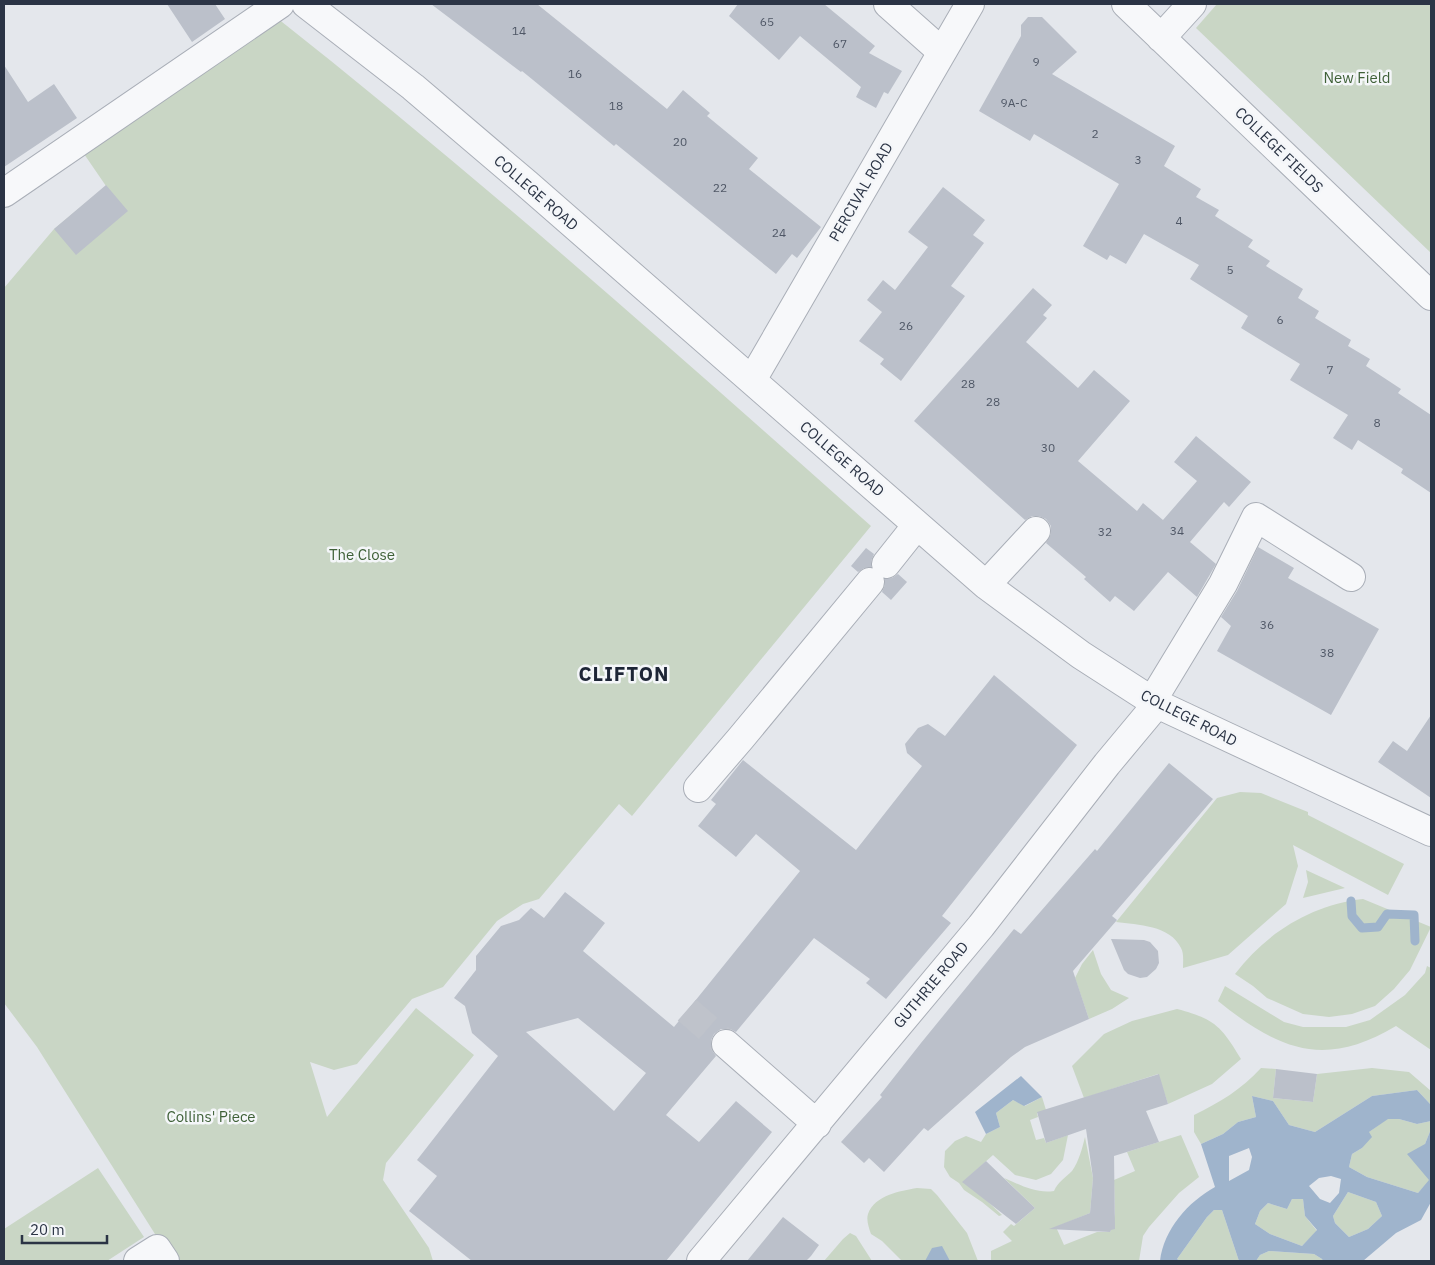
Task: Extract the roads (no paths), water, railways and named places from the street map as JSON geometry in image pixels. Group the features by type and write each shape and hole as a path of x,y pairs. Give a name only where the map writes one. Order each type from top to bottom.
{"street":[{"path":"4,193 280,4"},
{"name":"COLLEGE ROAD","path":"306,4 414,88 528,184 986,585 1081,655 1154,703 1431,832"},
{"path":"888,4 942,52"},
{"name":"PERCIVAL ROAD","path":"752,380 970,4"},
{"name":"COLLEGE FIELDS","path":"1126,4 1431,296"},
{"path":"1162,38 1192,4"},
{"name":"GUTHRIE ROAD","path":"701,1261 981,926 1154,703 1222,584 1256,517 1351,577"},
{"path":"698,788 917,525"},
{"path":"986,585 1036,531"},
{"path":"726,1044 817,1124"},
{"path":"138,1261 157,1249 165,1261"}],"water":[{"path":"1021,1076 1042,1097 1024,1106 1013,1100 996,1113 1000,1127 986,1134 975,1112"},
{"path":"1417,1090 1431,1105 1431,1121 1417,1124 1399,1119 1388,1119 1369,1132 1372,1137 1362,1148 1352,1154 1349,1167 1367,1177 1418,1193 1429,1180 1407,1154 1425,1144 1431,1129 1431,1202 1421,1220 1396,1233 1363,1261 1323,1261 1314,1254 1269,1251 1260,1255 1256,1261 1239,1261 1222,1210 1214,1210 1177,1259 1180,1261 1160,1261 1162,1249 1172,1227 1196,1200 1215,1187 1201,1144 1223,1134 1238,1122 1256,1117 1252,1096 1273,1101 1289,1125 1315,1132 1372,1096","holes":["1249,1148 1252,1157 1249,1170 1229,1181 1229,1156","1331,1176 1341,1179 1339,1193 1330,1203 1320,1199 1309,1186 1319,1178","1348,1192 1376,1202 1382,1216 1368,1229 1349,1237 1335,1223 1333,1216","1292,1199 1303,1199 1305,1216 1317,1230 1302,1246 1270,1234 1255,1224 1260,1211 1268,1203 1287,1209"]},
{"path":"942,1246 950,1261 925,1261 932,1248"}],"waterway":[{"path":"1351,901 1352,916 1362,928 1378,927 1387,914 1414,915 1415,941"}],"tunnel":[{"path":"687,1010 726,1044"}],"district":[{"name":"CLIFTON","path":"624,674"}],"park label":[{"name":"New Field","path":"1357,78"},
{"name":"The Close","path":"362,555"},
{"name":"Collins' Piece","path":"211,1117"}]}
